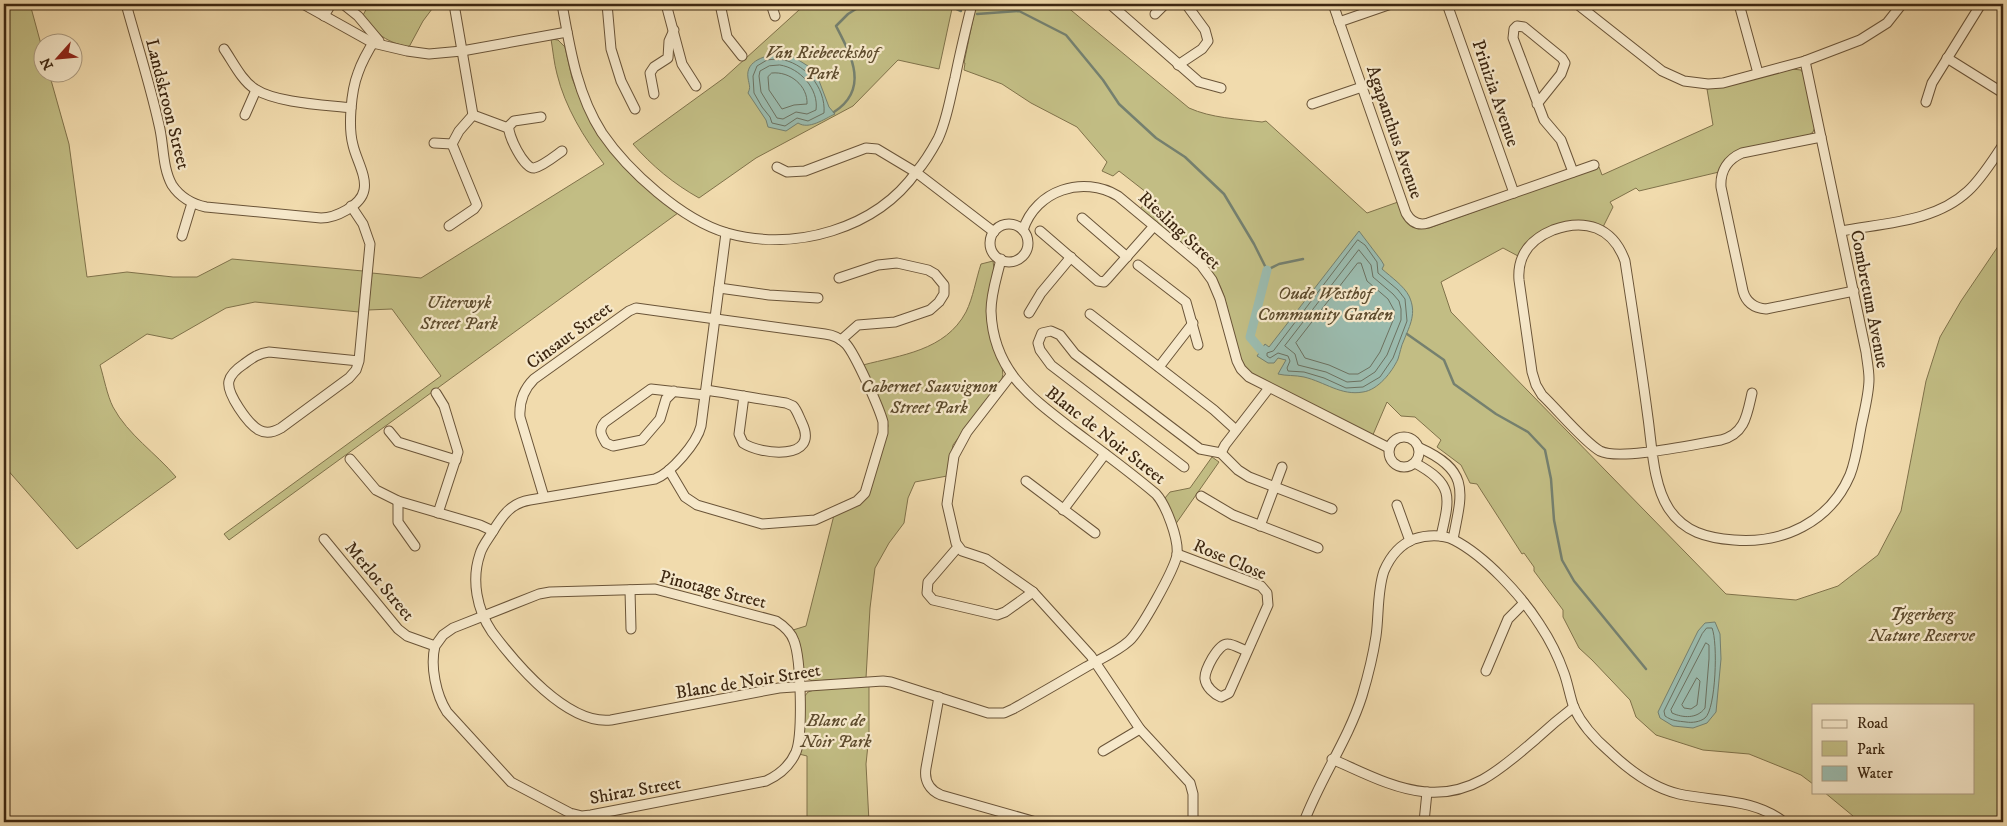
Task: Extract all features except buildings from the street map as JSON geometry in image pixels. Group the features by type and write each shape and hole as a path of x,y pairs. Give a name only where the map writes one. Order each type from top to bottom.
{"street":[{"name":"Landskroon Street","path":"126,4 159,126 168,177 179,194 192,203"},
{"path":"303,4 378,42 407,51 429,54 462,52 567,32"},
{"path":"324,16 331,4"},
{"path":"343,4 358,16 378,42"},
{"path":"454,4 473,115"},
{"path":"562,4 576,75 586,104 615,151 642,179 683,211 726,232 780,240 805,238 835,231 874,212 897,194 917,172 938,139 948,110 972,4"},
{"path":"607,4 611,49 621,81 634,109"},
{"path":"666,4 682,64 696,86"},
{"path":"720,4 727,38 742,56"},
{"path":"771,4 775,16"},
{"path":"1110,4 1201,84 1220,88"},
{"path":"1155,14 1165,4"},
{"path":"1178,65 1202,49 1208,41 1205,30 1186,4"},
{"name":"Agapanthus Avenue","path":"1333,4 1406,213 1412,221 1420,224 1428,223 1594,165"},
{"path":"1339,22 1391,4"},
{"name":"Prinizia Avenue","path":"1447,4 1514,193"},
{"path":"1577,4 1656,66 1677,79 1700,84 1716,84 1806,61 1860,40 1874,33 1892,18 1902,4"},
{"path":"1740,4 1758,73"},
{"path":"1926,102 1932,83 1981,4"},
{"path":"1537,104 1561,74 1565,63 1562,58 1524,27 1517,26 1514,29 1513,38 1537,104 1544,120 1561,140 1573,172"},
{"path":"654,94 650,73 654,66 668,58 669,41 674,30"},
{"path":"182,236 192,203 206,207 321,218 332,217 360,200 364,187 351,141 352,108 357,75 378,42"},
{"path":"224,49 244,79 256,90 287,100 352,108"},
{"path":"1947,58 2003,93"},
{"name":"Combretum Avenue","path":"1653,450 1618,455 1600,451 1542,395 1536,385 1532,372 1518,274 1520,262 1532,242 1542,235 1565,226 1577,224 1590,226 1609,236 1623,254 1625,261 1653,450 1658,487 1664,502 1680,522 1701,535 1717,539 1763,540 1786,535 1817,518 1836,499 1850,475 1856,454 1869,379 1866,352 1854,291 1806,61"},
{"path":"1312,104 1362,87"},
{"path":"245,115 256,90"},
{"path":"473,115 508,128"},
{"path":"449,226 474,209 476,205 452,144 459,131 473,115"},
{"path":"508,128 514,121 541,117"},
{"path":"508,128 524,163 530,167 537,167 562,151"},
{"path":"1821,137 1742,153 1732,159 1725,167 1721,187 1741,281 1744,295 1749,302 1757,307 1766,309 1854,291"},
{"path":"434,143 452,144"},
{"path":"1841,231 1922,216 1943,208 1969,190 2003,145"},
{"path":"777,167 795,173 871,148 877,149 917,172 994,232"},
{"name":"Riesling Street","path":"1023,230 1026,222 1045,199 1059,191 1082,186 1100,188 1112,192 1200,266 1212,280 1220,299 1239,365 1249,377 1389,448"},
{"path":"351,206 363,224 370,244 359,360 356,370 349,378 273,432 264,432 252,425 229,389 230,380 234,372 256,356 266,352 359,360"},
{"path":"1082,218 1127,257"},
{"path":"1008,224 1014,224 1023,230 1028,243 1023,256 1014,260 1000,259 994,253 991,244 994,232 1008,224"},
{"path":"1040,231 1102,282 1108,279 1154,226"},
{"name":"Blanc de Noir Street","path":"726,232 701,426 698,436 669,470 659,477 648,481 544,497 524,501 512,506 503,515 479,555 476,592 488,627 550,697 584,716 598,721 765,691 884,681 988,713 1004,713 1124,645 1137,632 1173,566 1177,554 1175,540 1160,498 1032,398 1011,375 998,349 992,320 993,290 1000,259"},
{"path":"1029,313 1041,293 1070,257"},
{"path":"669,470 682,494 690,503 762,524 815,520 856,501 868,487 884,425 854,355 841,340 858,325 895,322 930,310 939,302 944,294 944,285 935,274 928,270 897,263 878,265 839,278"},
{"path":"1138,265 1185,300 1189,307 1198,345"},
{"path":"719,288 769,295 818,298"},
{"name":"Cinsaut Street","path":"544,497 520,417 521,398 530,383 632,309 642,308 825,334 841,340"},
{"path":"1090,314 1214,410 1236,430"},
{"path":"1158,367 1193,323"},
{"path":"1184,467 1051,365 1039,347 1038,340 1040,336 1047,331 1058,333 1075,354 1200,449 1221,452 1244,474 1332,510"},
{"path":"1011,375 967,432 954,456 947,504 953,536 962,551 986,559 1033,592 1095,662 1140,729 1190,783 1193,790 1193,822"},
{"path":"1221,452 1269,388"},
{"path":"674,391 666,399 660,419 639,442 613,446 606,443 600,432 601,426 651,389 744,396 793,406 804,428 805,435 802,444 792,451 775,452 743,443 739,434 744,396"},
{"path":"436,393 444,406 458,452 438,513"},
{"path":"1653,450 1730,437 1739,431 1745,422 1752,393"},
{"path":"389,431 398,442 456,460"},
{"path":"1420,448 1419,456 1415,463 1408,467 1397,465 1391,460 1389,448 1395,440 1404,436 1414,440 1420,448 1432,454 1454,472 1460,486 1461,501 1453,539"},
{"path":"1063,510 1105,454"},
{"path":"350,458 370,486 398,501 480,525 493,531"},
{"path":"1415,463 1434,474 1446,490 1448,503 1440,536"},
{"path":"1260,526 1282,467"},
{"path":"1026,482 1095,533"},
{"path":"1201,496 1233,515 1318,548"},
{"path":"398,501 398,522 416,546"},
{"path":"1396,505 1410,541"},
{"path":"1304,822 1355,713 1370,668 1376,636 1383,574 1396,551 1410,541 1427,536 1453,539 1488,564 1524,603 1541,626 1553,648 1564,672 1574,707 1593,735 1628,768 1656,786 1681,794 1747,803 1763,809 1784,822"},
{"name":"Merlot Street","path":"324,539 402,633 437,643"},
{"path":"958,547 928,582 927,593 933,600 997,615 1005,612 1033,592"},
{"name":"Rose Close","path":"1177,554 1261,586 1268,593 1268,605 1229,693 1221,697 1216,694 1208,686 1205,678 1218,650 1221,646 1228,644 1247,651"},
{"path":"630,590 631,629"},
{"name":"Pinotage Street","path":"484,616 544,592 662,590 781,624 789,631 795,642 799,687"},
{"path":"1486,671 1508,619 1524,603"},
{"path":"437,643 453,628 484,616"},
{"name":"Shiraz Street","path":"437,643 433,663 441,700 447,712 511,782 577,816 740,787 773,778 790,763 798,743 799,687"},
{"path":"939,697 926,768 926,778 930,786 941,795 1036,822"},
{"path":"1332,760 1379,780 1427,792 1453,790 1470,786 1499,771 1574,707"},
{"path":"1103,750 1140,729"},
{"path":"1424,822 1427,792"}],"green space":[{"path":"4,4 30,4 38,32 32,32 32,82 52,82 69,144 87,277 127,272 173,277 197,277 232,259 363,271 359,312 255,302 226,308 172,339 147,334 100,365 109,397 119,417 134,435 176,477 77,549 5,467"},
{"path":"369,4 435,5 423,21 409,47 388,40 362,17"},
{"name":"Van Riebeeckshof Park","path":"809,4 953,4 939,69 898,60 853,106 756,158 699,198 664,174 633,144 724,78 799,10"},
{"path":"976,4 1067,4 1066,6 1189,108 1225,118 1266,121 1367,213 1398,202 1408,222 1422,228 1429,228 1599,167 1602,175 1713,125 1707,89 1728,86 1792,69 1801,70 1804,75 1815,127 1809,135 1741,150 1719,172 1639,191 1636,188 1610,202 1613,207 1603,227 1579,222 1555,226 1533,237 1518,256 1503,248 1441,282 1451,312 1726,594 1796,600 1838,586 1878,555 1901,511 1926,381 1940,337 1961,301 2003,239 2003,822 1855,822 1853,816 1826,794 1974,794 1974,704 1812,704 1812,783 1801,775 1749,754 1703,750 1656,735 1636,717 1630,700 1579,648 1563,617 1563,610 1534,571 1534,567 1524,553 1522,554 1477,484 1470,483 1461,465 1437,447 1441,440 1415,417 1401,416 1387,402 1372,437 1252,375 1240,355 1227,305 1218,282 1193,253 1140,209 1151,196 1119,171 1113,176 1102,171 1107,162 1077,127 1031,103 1002,84 964,70"},
{"name":"Uiterwyk Street Park","path":"551,39 558,40 565,47 572,78 583,106 606,146 634,178 678,213 229,540 224,534 441,376 392,309 368,310 372,273 421,278 604,164 582,133 570,110 560,86"},
{"name":"Cabernet Sauvignon Street Park","path":"993,261 994,269 989,313 990,330 992,344 1002,369 1002,379 953,445 947,476 915,482 908,498 904,523 889,543 875,568 870,608 866,678 813,681 808,679 803,671 800,645 793,630 806,626 834,515 869,494 888,426 886,416 863,365 921,349 946,335 957,325 966,312 973,295 981,264"},
{"path":"1212,457 1219,462 1175,525 1165,498 1170,492 1190,488"},
{"name":"Blanc de Noir Park","path":"869,686 869,735 866,764 869,822 807,822 807,756 799,754 804,736 804,697 808,692 814,690"}],"water":[{"path":"780,54 792,56 808,66 818,78 829,107 835,114 812,125 798,123 786,131 768,127 766,120 748,93 750,87 748,72 753,63 763,57"},
{"path":"1359,231 1381,260 1384,265 1382,269 1404,289 1411,302 1412,319 1398,359 1384,380 1374,388 1369,391 1355,393 1340,390 1304,377 1278,374 1286,360 1278,358 1274,363 1268,363 1257,356 1265,344 1269,347"},
{"path":"1715,622 1720,634 1721,659 1716,712 1707,723 1693,728 1673,726 1660,718 1658,712 1698,631 1705,623"}],"waterway":[{"path":"834,112 845,103 852,93 854,82 851,60 836,26 848,14 864,4"},
{"path":"946,4 961,11"},
{"path":"977,14 1019,11 1066,35 1103,80 1119,104 1156,138 1185,157 1224,194 1267,270 1279,264 1303,259"},
{"path":"1261,350 1250,337 1267,270"},
{"path":"1407,334 1444,360 1454,384 1496,414 1528,432 1545,450 1551,479 1554,520 1562,560 1574,581 1646,669"}],"park label":[{"name":"Oude Westhof Community Garden","path":"1325,303"},
{"name":"Tygerberg Nature Reserve","path":"1922,624"}]}
